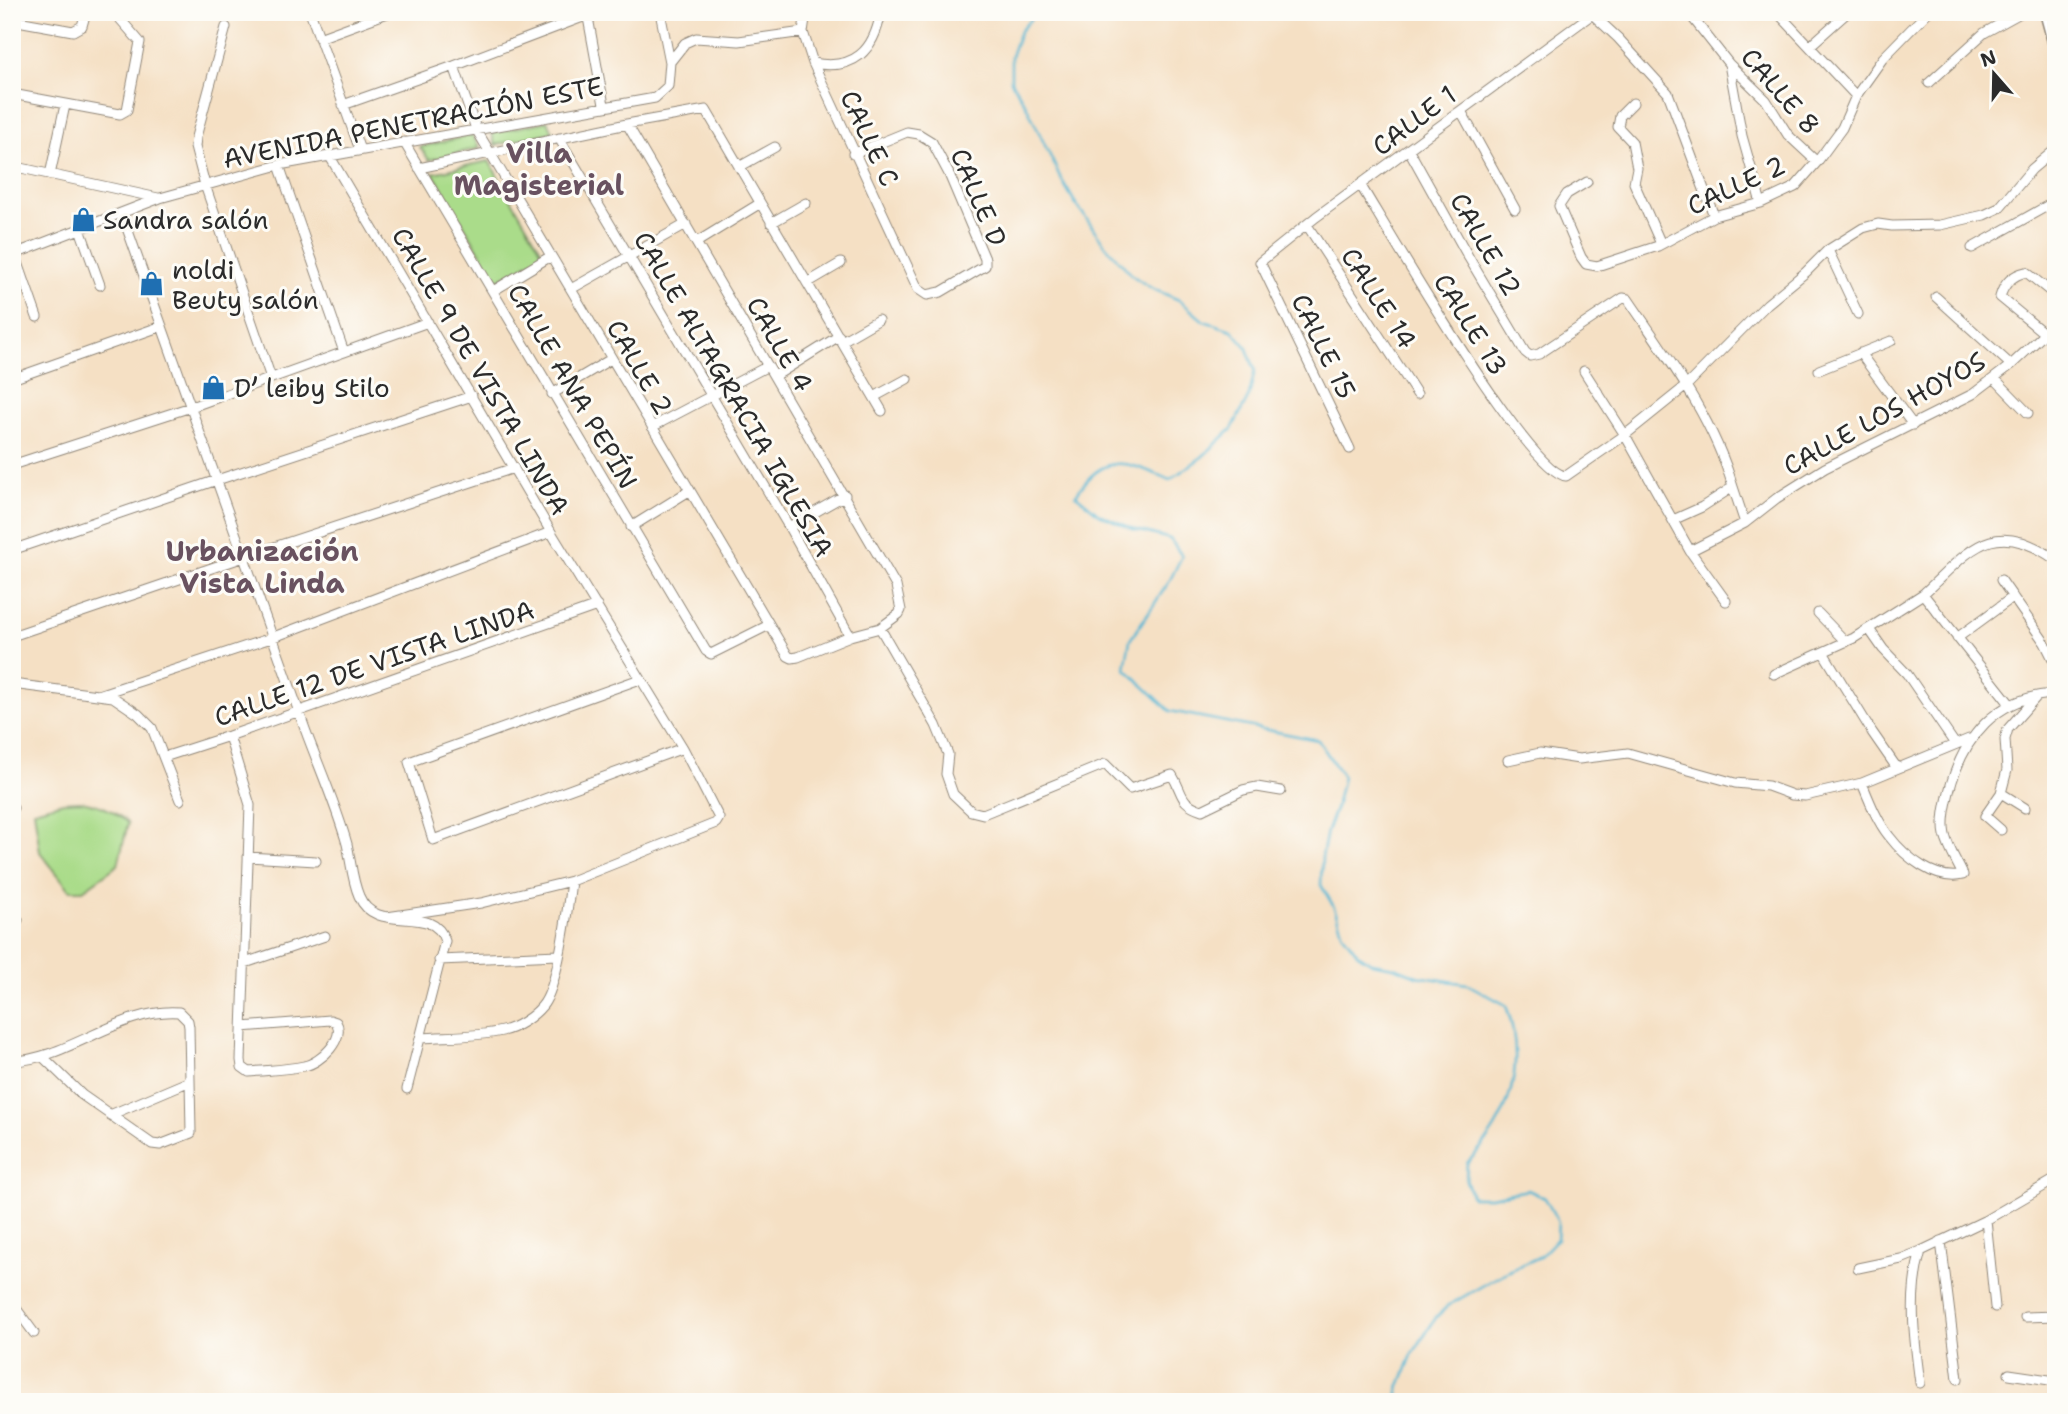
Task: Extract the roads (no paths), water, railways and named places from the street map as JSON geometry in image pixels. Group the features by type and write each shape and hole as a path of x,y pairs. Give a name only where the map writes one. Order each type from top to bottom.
{"street":[{"path":"12,20 73,32 82,26 86,12"},
{"path":"12,94 124,113 127,110 140,42 114,12"},
{"path":"310,12 360,150"},
{"path":"319,38 390,12"},
{"path":"660,12 670,62"},
{"name":"CALLE C","path":"806,12 803,32 813,63 853,154 913,278"},
{"path":"813,63 846,62 866,51 878,30 881,12"},
{"name":"CALLE 8","path":"1688,12 1729,64 1766,100 1788,135 1817,162"},
{"path":"1777,12 1811,45 1856,96"},
{"path":"1811,45 1848,12"},
{"name":"CALLE 2","path":"1587,181 1567,194 1559,206 1571,239 1586,264 1597,266 1661,244 1714,216 1761,203 1794,187 1842,128 1856,96 1883,58 1928,12"},
{"path":"1928,83 1984,33 2022,12"},
{"path":"2046,12 2056,49"},
{"path":"1594,13 1668,93 1714,216"},
{"name":"CALLE 1","path":"1260,262 1594,13"},
{"path":"343,105 454,66 587,14 604,106"},
{"path":"226,27 195,142 205,184 271,378"},
{"path":"670,62 685,43 696,38 739,41 803,32"},
{"name":"AVENIDA PENETRACIÓN ESTE","path":"13,255 160,198 279,165 655,98 668,86 670,62"},
{"path":"1729,64 1742,136 1761,203"},
{"name":"CALLE 2","path":"454,66 476,129 788,656 792,658 850,636"},
{"path":"1633,103 1620,116 1618,127 1632,142 1636,167 1634,183 1661,244"},
{"path":"50,174 65,105"},
{"path":"419,168 706,110 882,411"},
{"path":"1461,111 1515,209"},
{"name":"CALLE 4","path":"627,124 896,586 901,610 880,628"},
{"name":"CALLE D","path":"853,154 907,132 919,134 932,142 949,174 985,259 985,266 941,292 927,295 918,289 913,278"},
{"name":"CALLE ALTAGRACIA IGLESIA","path":"559,138 789,527 850,636"},
{"name":"CALLE ANA PEPÍN","path":"404,142 706,652 711,654 769,625"},
{"path":"738,167 775,147"},
{"path":"1625,435 1686,386 1768,304 1828,250 1863,228 1878,224 1940,225 1984,215 1999,208 2032,169 2056,149"},
{"name":"CALLE 12","path":"1409,150 1525,352 1530,356 1539,354 1626,297 1686,386"},
{"name":"CALLE 9 DE VISTA LINDA","path":"329,155 718,813 716,824 570,881"},
{"path":"279,165 344,352"},
{"path":"12,166 160,198"},
{"name":"CALLE 13","path":"1360,186 1498,406 1558,476 1572,474 1625,435"},
{"path":"1972,248 2056,201"},
{"path":"696,242 759,204"},
{"path":"771,223 806,204"},
{"path":"122,214 346,844 360,900 376,915 436,925 442,930 445,941 407,1089"},
{"path":"570,289 686,224"},
{"name":"CALLE 14","path":"1307,225 1417,394"},
{"path":"80,229 100,285"},
{"path":"1828,250 1858,314"},
{"path":"13,255 37,317"},
{"path":"493,291 551,256"},
{"name":"CALLE 15","path":"1260,262 1350,449"},
{"path":"807,283 841,264"},
{"path":"2045,334 2000,297 2003,287 2014,275 2026,272 2056,296"},
{"path":"1936,297 2011,365"},
{"path":"775,376 840,338 878,320"},
{"path":"12,465 191,407 428,322"},
{"name":"CALLE LOS HOYOS","path":"1690,551 1745,523 1777,498 1825,468 1973,394 1995,379 2056,323"},
{"path":"12,379 162,326"},
{"path":"1819,370 1891,341"},
{"path":"1860,353 1913,425"},
{"path":"552,394 611,359"},
{"path":"652,427 768,366"},
{"path":"1584,371 1625,435 1690,551 1726,601"},
{"path":"874,397 907,379"},
{"path":"1995,379 2028,413"},
{"path":"1686,386 1716,443 1745,523"},
{"path":"12,550 472,396"},
{"path":"12,636 514,468"},
{"path":"1672,520 1702,507 1733,487"},
{"path":"631,527 689,491"},
{"path":"789,527 845,495"},
{"path":"98,695 271,638 551,532"},
{"path":"1774,674 1870,629 1923,594 1969,550 1991,541 2015,539 2029,543 2055,559"},
{"path":"2001,580 2045,643 2056,665"},
{"path":"1923,594 2010,704"},
{"path":"1957,638 2013,597"},
{"name":"CALLE 12 DE VISTA LINDA","path":"163,757 597,606"},
{"path":"1818,613 1846,642"},
{"path":"850,636 880,628 936,725 947,754 946,774 953,794 971,811 983,814 1105,764 1130,789 1172,775 1183,800 1202,810 1243,790 1257,787 1281,791"},
{"path":"1870,629 1883,649 1907,674 1955,744"},
{"path":"1822,652 1897,768"},
{"path":"640,679 409,762 433,840 682,748"},
{"path":"12,684 113,697 138,714 152,728 180,800"},
{"path":"1862,783 1888,836 1907,855 1930,870 1952,877 1963,874 1944,834 1945,807 1952,779 1969,740 1989,719 2010,704 2038,695 2056,694"},
{"path":"2001,830 1985,816 2001,793 2007,770 2005,739 2008,729 2038,695"},
{"path":"229,736 250,805 242,1027 242,1068 248,1072 309,1065 334,1045 339,1026 330,1020 242,1027"},
{"path":"1508,760 1540,753 1579,759 1628,752 1735,783 1768,786 1792,795 1805,796 1862,783 1969,740"},
{"path":"2001,793 2025,808"},
{"path":"248,857 316,861"},
{"path":"387,917 481,903 570,881 567,920 551,988 544,1004 520,1023 502,1031 421,1038"},
{"path":"244,963 325,936"},
{"path":"439,960 558,955"},
{"path":"12,1061 43,1057 119,1024 173,1012 184,1015 189,1027 191,1133 155,1145 82,1095 43,1057"},
{"path":"110,1115 190,1081"},
{"path":"1858,1268 1901,1259 1921,1251 1986,1220 2056,1179"},
{"path":"1986,1220 1995,1307"},
{"path":"1941,1241 1958,1379"},
{"path":"1920,1383 1912,1316 1921,1251"},
{"path":"12,1303 34,1332"},
{"path":"2025,1317 2056,1316"},
{"path":"2008,1374 2056,1381"}],"waterway":[{"path":"1037,12 1020,31 1011,56 1011,81 1026,105 1074,201 1105,245 1133,276 1151,288 1179,300 1204,321 1232,330 1246,346 1255,370 1249,396 1232,429 1202,457 1170,480 1141,468 1118,464 1097,471 1076,495 1099,514 1133,529 1170,539 1182,556 1169,582 1130,640 1125,668 1170,711 1318,740 1343,777 1327,831 1321,885 1334,907 1343,934 1358,954 1372,963 1394,967 1417,976 1467,984 1506,1005 1512,1027 1515,1049 1511,1090 1495,1128 1467,1163 1466,1180 1472,1197 1491,1197 1528,1190 1545,1198 1558,1222 1557,1239 1541,1256 1449,1305 1437,1316 1412,1355 1398,1391 1398,1402"}],"place":[{"name":"Sandra salón","path":"83,219"},
{"name":"noldi Beuty salón","path":"152,284"},
{"name":"D’ leiby Stilo","path":"214,387"}],"district":[{"name":"Villa Magisterial","path":"539,169"},
{"name":"Urbanización Vista Linda","path":"262,567"}]}
